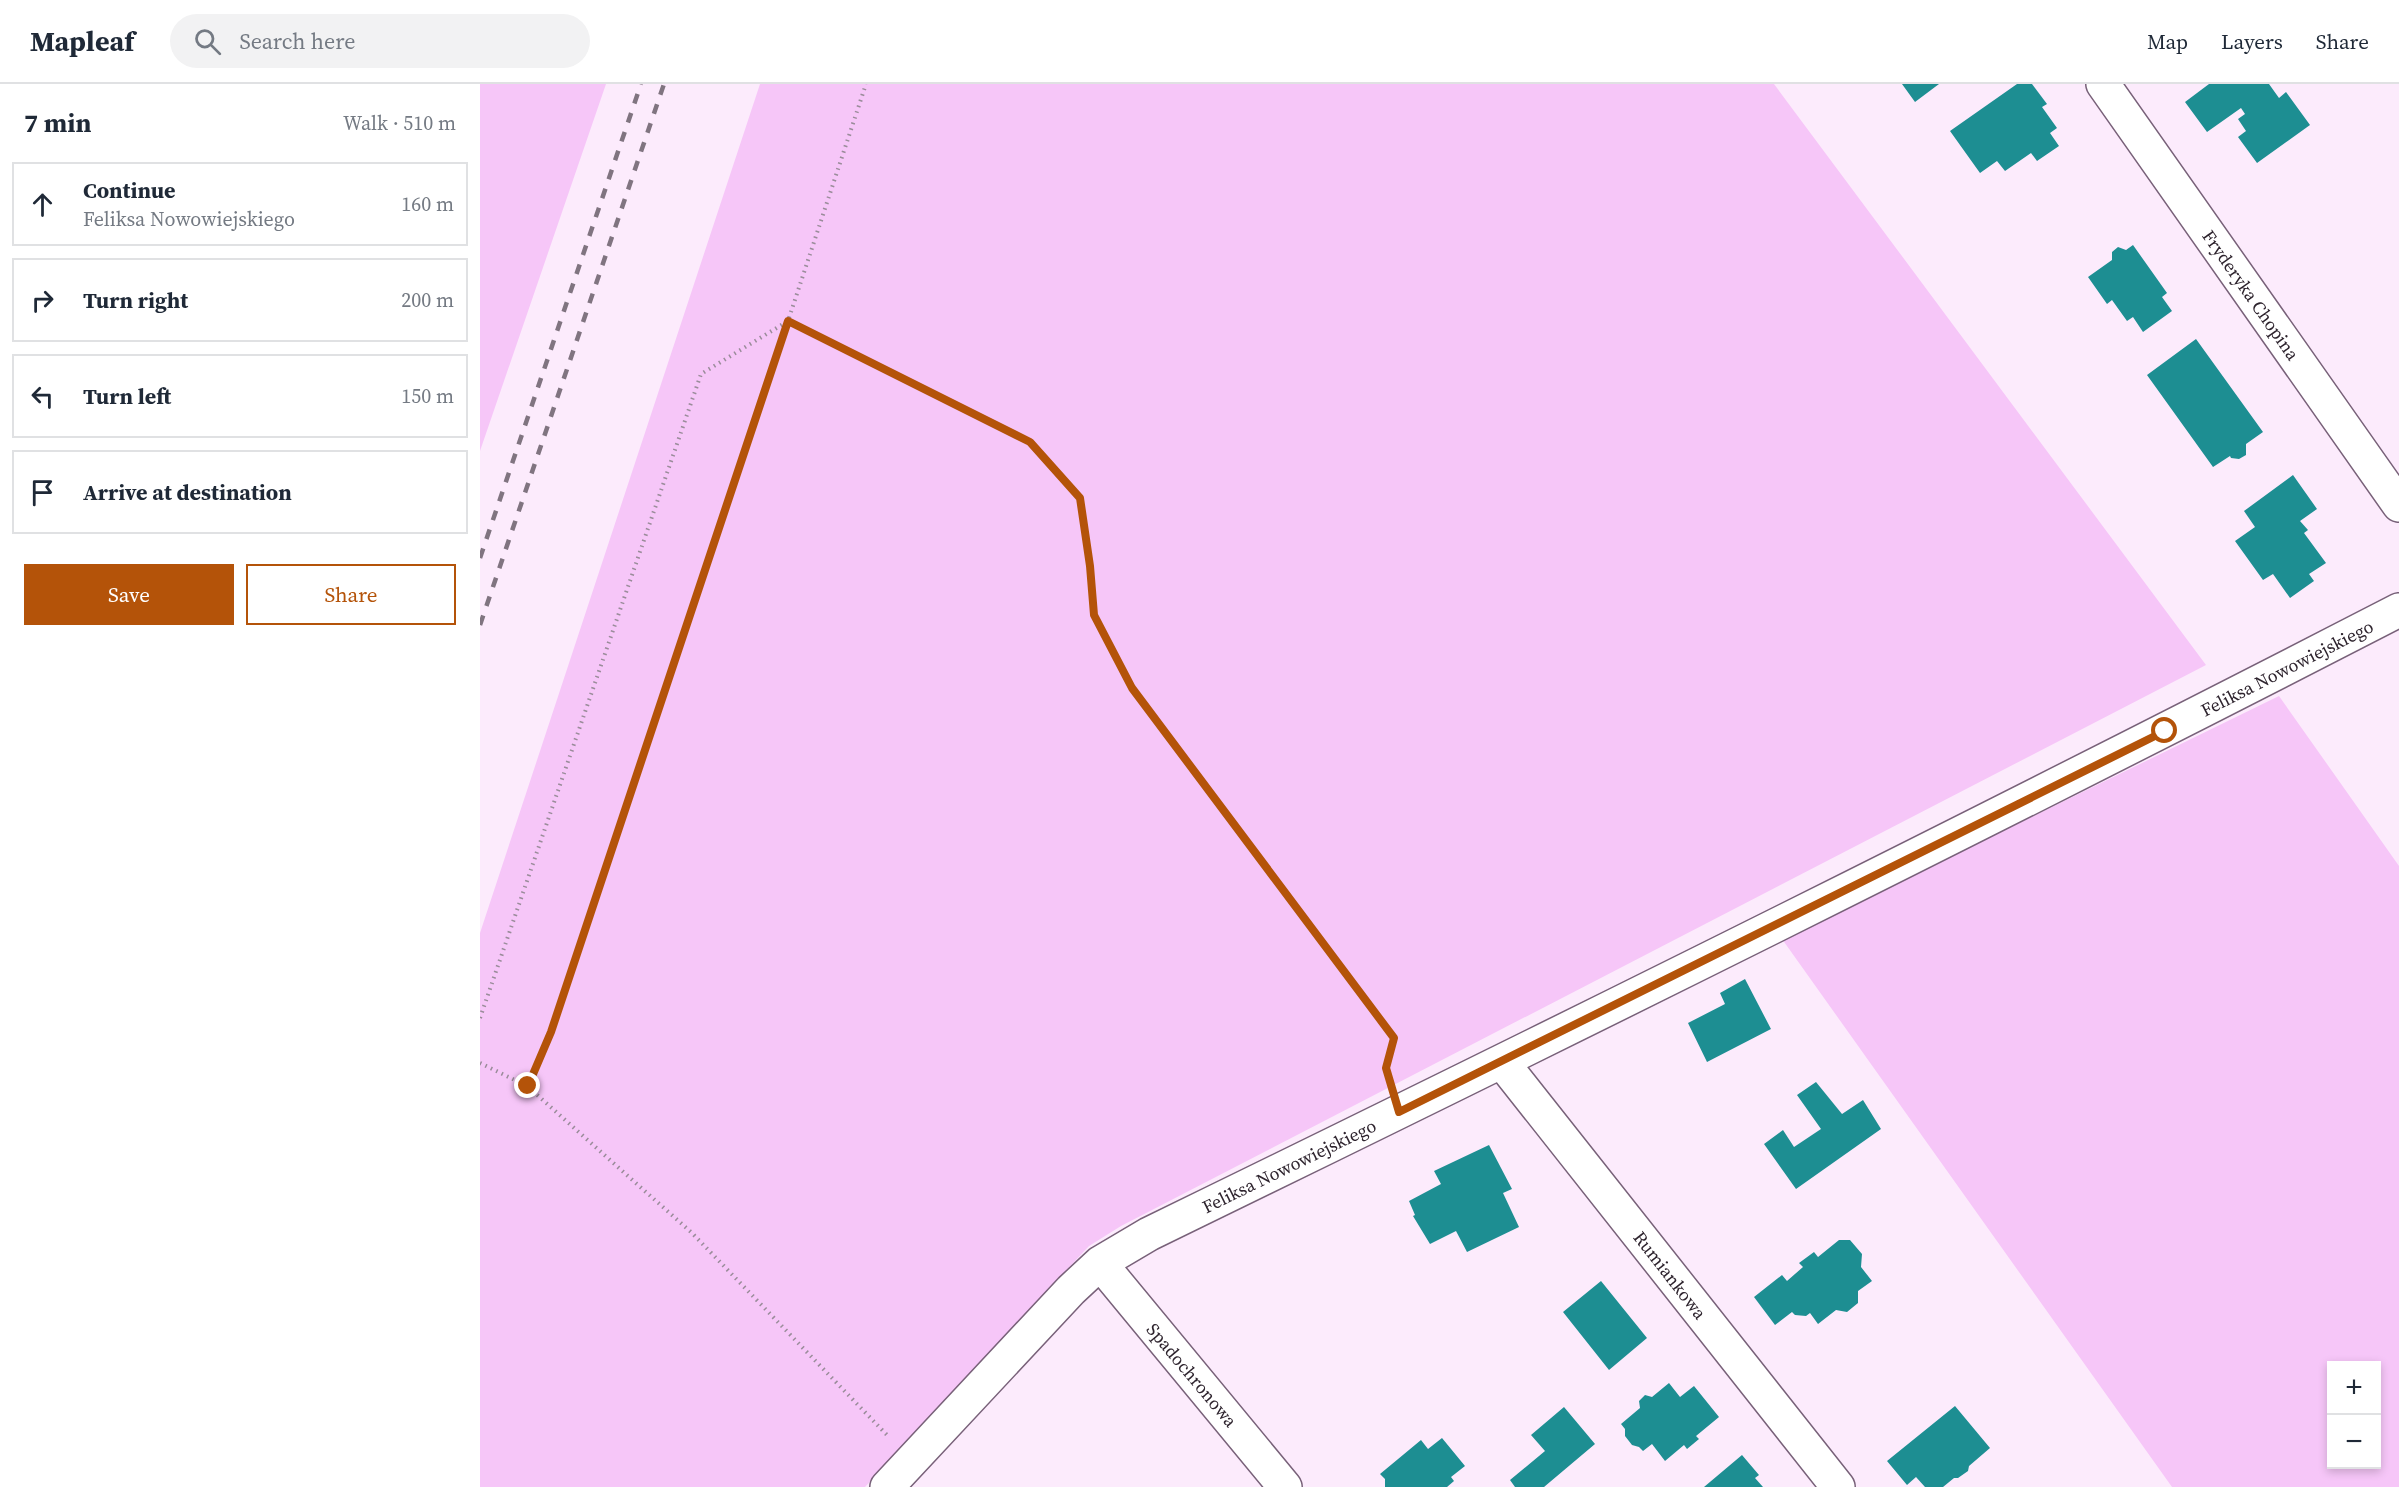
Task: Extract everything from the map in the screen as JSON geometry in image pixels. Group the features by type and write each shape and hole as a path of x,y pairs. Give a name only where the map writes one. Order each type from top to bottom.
{"street":[{"name":"Fryderyka Chopina","path":"2103,84 2399,505"},
{"name":"Feliksa Nowowiejskiego","path":"887,1487 1071,1290 1100,1263 1149,1234 1502,1062 2165,731 2399,610"},
{"name":"Rumiankowa","path":"1502,1062 1838,1487"},
{"name":"Spadochronowa","path":"1100,1263 1285,1487"}],"path":[{"path":"528,1086 551,1032 866,84"},
{"path":"480,1018 701,374 788,321"},
{"path":"788,321 1030,442 1080,498 1090,566 1094,615 1099,626 1132,688 1394,1038 1386,1068 1399,1112"},
{"path":"480,1063 528,1086 692,1233 911,1461"}],"shaded area":[{"path":"480,84 606,84 480,451"},
{"path":"760,84 1774,84 2206,665 1121,1226 1089,1246 865,1487 480,1487 480,933"},
{"path":"2279,696 2399,866 2399,1487 2172,1487 1782,939"}],"building":[{"path":"1902,84 1939,84 1915,102"},
{"path":"2017,84 2032,84 2047,104 2042,107 2057,128 2050,133 2059,146 2037,161 2031,153 2005,171 1997,161 1980,173 1950,131"},
{"path":"2209,84 2269,84 2279,98 2286,92 2310,125 2257,163 2238,137 2246,131 2238,119 2245,114 2241,108 2207,132 2185,102"},
{"path":"2133,245 2167,293 2162,297 2172,311 2143,332 2133,317 2127,321 2112,300 2107,304 2088,277 2112,260 2112,252 2118,247 2126,250"},
{"path":"2196,339 2263,432 2246,444 2246,455 2239,459 2230,456 2213,467 2147,375"},
{"path":"2293,475 2317,509 2300,521 2308,530 2304,533 2326,563 2309,574 2314,581 2290,598 2273,574 2263,580 2235,541 2255,527 2244,511"},
{"path":"1745,979 1771,1029 1707,1062 1688,1023 1725,1004 1720,993"},
{"path":"1816,1082 1842,1114 1863,1100 1881,1129 1796,1189 1764,1144 1783,1130 1794,1147 1821,1129 1797,1095"},
{"path":"1489,1145 1512,1189 1503,1193 1519,1227 1467,1252 1456,1231 1430,1244 1413,1216 1415,1215 1409,1201 1441,1184 1434,1171"},
{"path":"1839,1240 1850,1240 1862,1254 1861,1267 1872,1281 1858,1291 1858,1303 1847,1312 1836,1310 1818,1324 1810,1313 1806,1316 1795,1315 1792,1312 1775,1325 1754,1297 1782,1275 1787,1281 1803,1267 1799,1263 1814,1252 1818,1257"},
{"path":"1601,1281 1647,1338 1609,1370 1563,1312"},
{"path":"1669,1383 1680,1397 1694,1386 1719,1417 1696,1436 1699,1439 1687,1449 1684,1445 1665,1461 1652,1444 1643,1451 1632,1445 1625,1436 1625,1429 1621,1424 1640,1408 1639,1401 1645,1395 1652,1397"},
{"path":"1955,1406 1990,1448 1969,1466 1968,1471 1943,1487 1925,1487 1916,1477 1907,1485 1887,1461"},
{"path":"1564,1407 1595,1444 1544,1487 1515,1487 1510,1480 1545,1451 1531,1435"},
{"path":"1442,1438 1465,1466 1451,1477 1454,1481 1447,1487 1385,1487 1385,1479 1380,1474 1421,1440 1428,1449"},
{"path":"1742,1455 1759,1475 1755,1478 1763,1487 1704,1487"}],"railway":[{"path":"480,558 641,84"},
{"path":"480,625 664,84"}],"route":[{"path":"528,1086 551,1032 788,321 1030,442 1080,498 1090,566 1094,615 1132,688 1394,1038 1386,1068 1399,1112 2165,731"}]}
